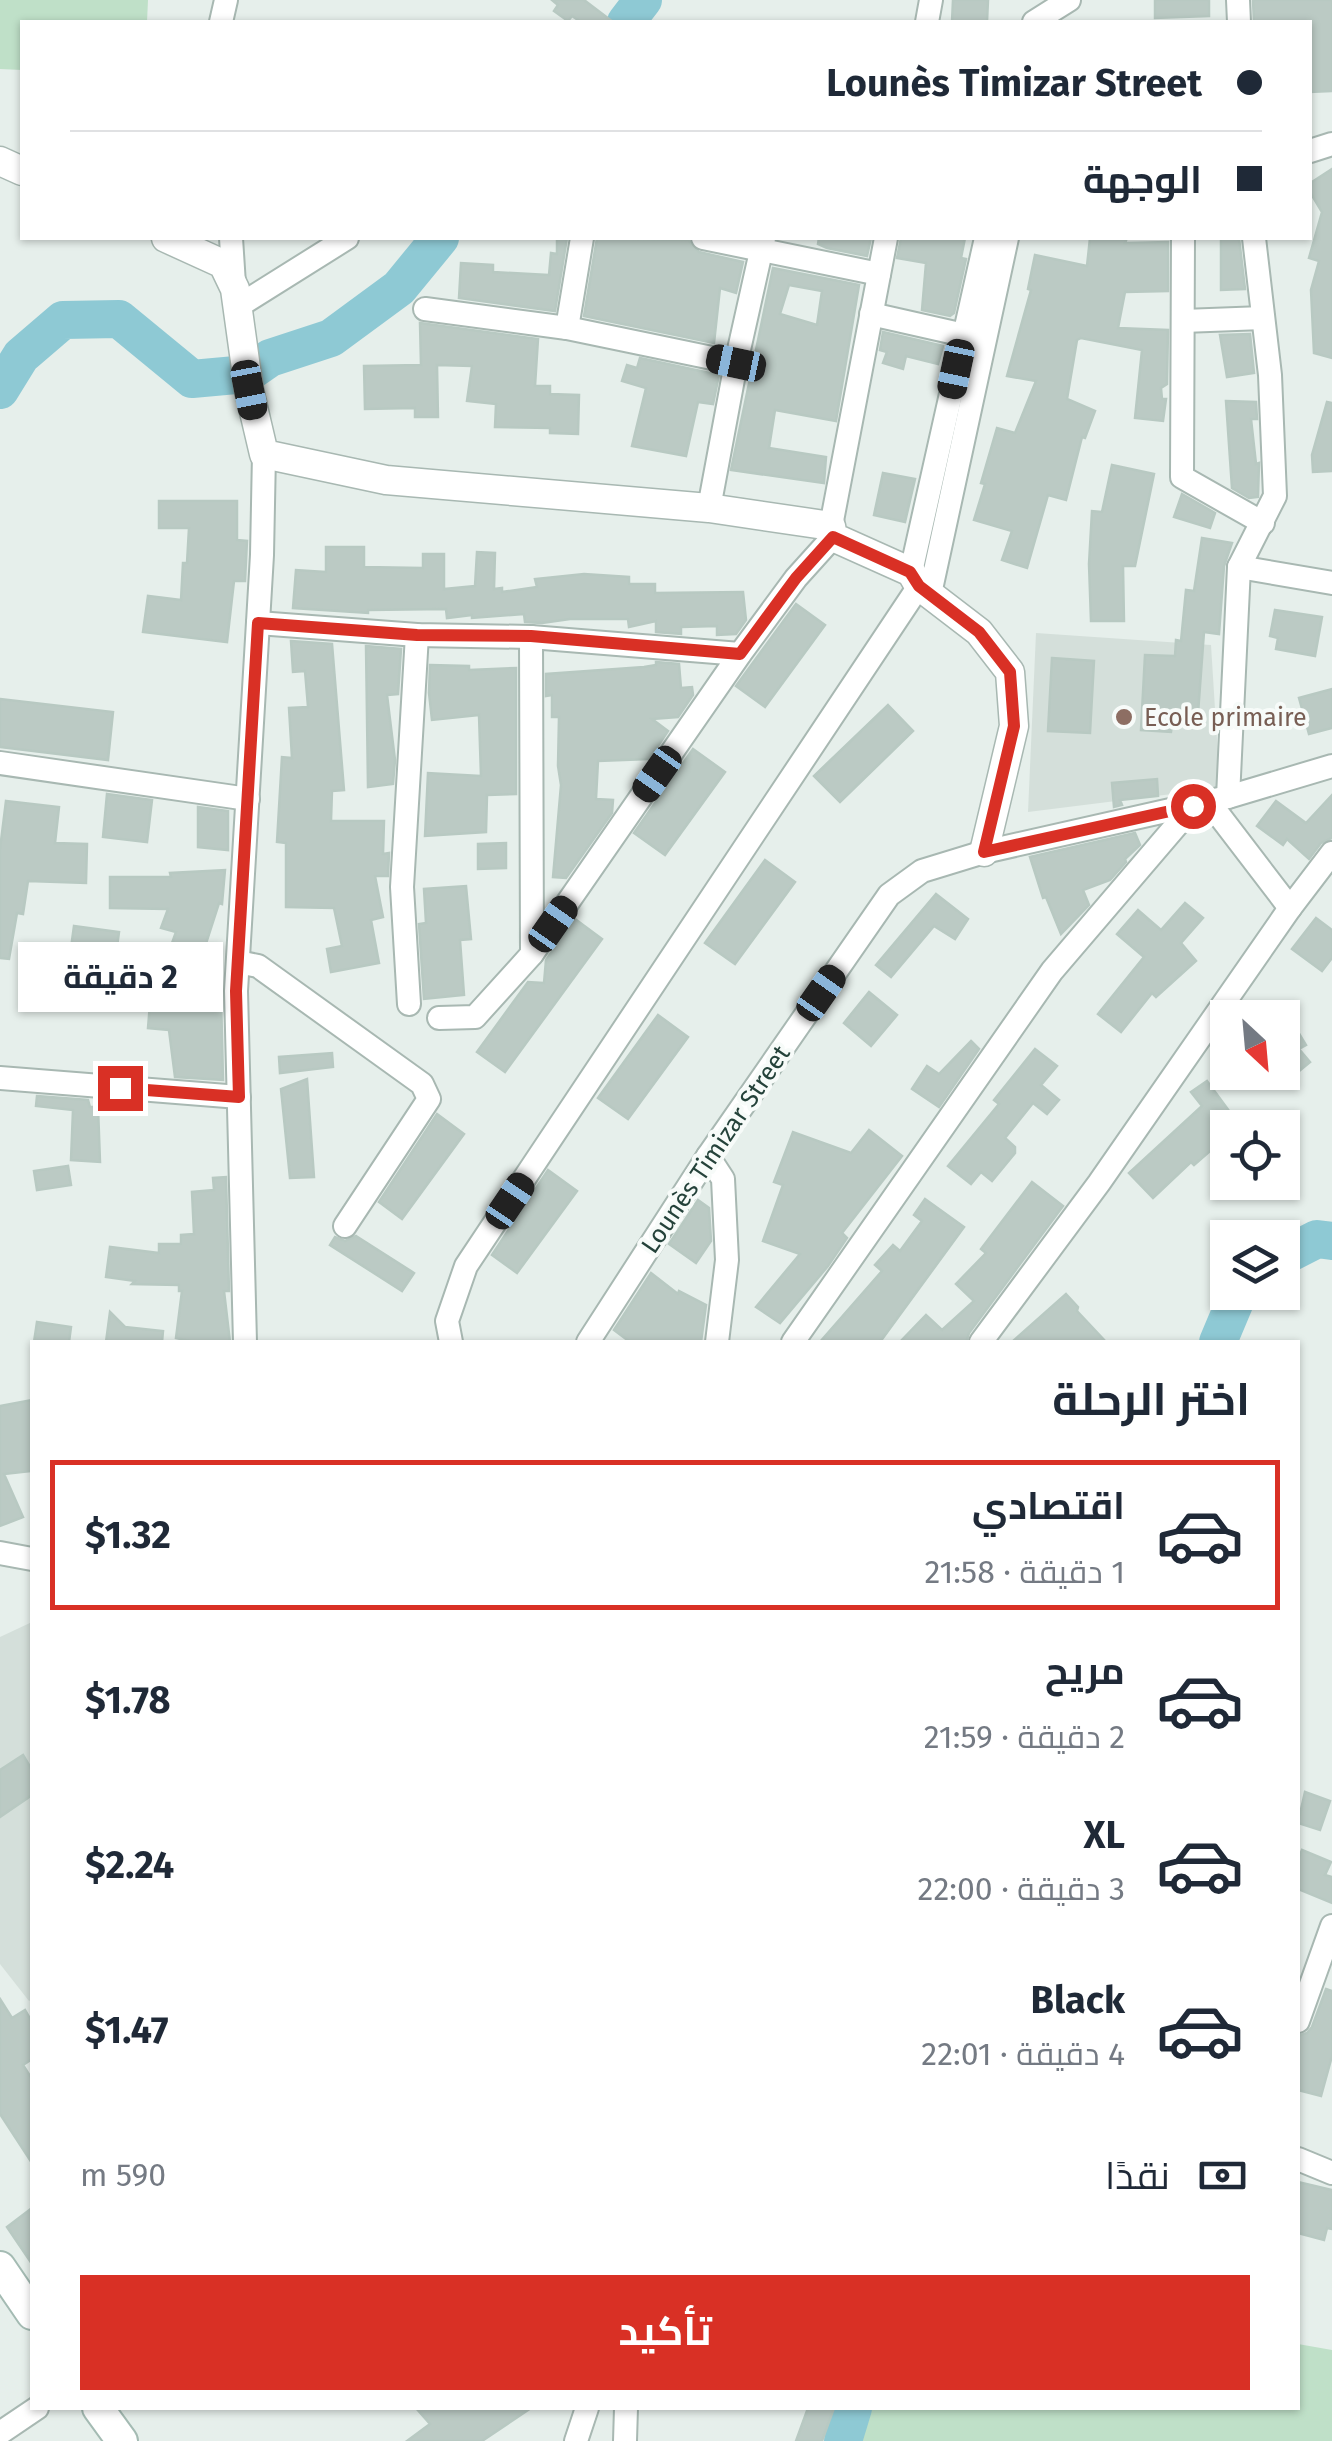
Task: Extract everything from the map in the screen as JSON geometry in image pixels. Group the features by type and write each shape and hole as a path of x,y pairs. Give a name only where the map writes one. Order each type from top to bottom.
{"main road":[{"path":"0,2266 30,2311"},
{"path":"99,2410 122,2441"}],"street":[{"path":"1037,20 1070,0"},
{"path":"170,240 223,264 236,298"},
{"path":"231,240 249,390 264,454 238,962 245,1340"},
{"path":"236,298 343,240"},
{"path":"568,328 582,240"},
{"path":"722,240 762,244 879,274"},
{"path":"439,1018 476,1017 532,954 740,654 832,532 886,240"},
{"path":"920,584 964,335 986,240"},
{"path":"452,1340 447,1321 466,1266 920,584 1006,240"},
{"path":"1183,240 1182,477 1263,523"},
{"path":"793,1340 1052,971 1210,802 1239,567 1275,496 1270,375 1254,240"},
{"path":"709,508 762,244"},
{"path":"425,309 568,328 736,363"},
{"path":"872,314 964,335"},
{"path":"1182,321 1263,318"},
{"path":"264,454 386,480 709,508 832,532 920,584 979,632 1010,672 1014,726 984,852"},
{"path":"1239,567 1332,583"},
{"path":"258,623 417,635 531,636 740,654"},
{"path":"409,1004 402,887 417,635"},
{"path":"531,636 532,954"},
{"path":"0,764 248,798"},
{"name":"Lounès Timizar Street","path":"589,1340 708,1156 889,895 922,872 984,852 1210,802 1332,766"},
{"path":"1210,802 1290,908"},
{"path":"982,1340 1100,1183 1332,852"},
{"path":"238,962 258,966 422,1084 429,1099 345,1226"},
{"path":"0,1078 239,1097"},
{"path":"708,1156 723,1179 728,1260 717,1340"},
{"path":"0,1553 30,1558"},
{"path":"1300,2016 1332,1926"},
{"path":"1300,2160 1332,2173"},
{"path":"0,2433 34,2410"},
{"path":"576,2441 586,2410"},
{"path":"625,2441 626,2410"}],"shaded area":[{"name":"Ecole primaire","path":"1036,633 1211,645 1220,788 1028,812"},
{"path":"30,1623 29,2001 0,1964 0,1637"}],"green space":[{"path":"0,0 148,0 147,20 20,20 20,70 0,69"},
{"path":"1300,2344 1332,2350 1332,2441 855,2441 860,2410 1300,2410"}],"building":[{"path":"552,0 584,0 610,20 578,20 572,16 567,20 554,11 558,5"},
{"path":"953,0 988,0 987,20 952,20"},
{"path":"1155,0 1209,0 1209,16 1155,18"},
{"path":"1253,0 1332,0 1332,91 1312,92 1312,20 1254,20"},
{"path":"1332,169 1332,358 1314,353 1311,290 1319,261 1309,258 1322,212 1312,195 1312,182"},
{"path":"557,240 567,240 555,311 459,298 461,263 493,265 493,272 549,275 551,253 557,254"},
{"path":"597,240 688,240 699,252 743,262 736,293 720,288 714,343 584,316"},
{"path":"819,240 871,240 867,256 818,244"},
{"path":"901,240 965,240 961,258 966,259 954,313 950,316 922,310 926,263 897,258"},
{"path":"1090,240 1168,242 1168,291 1125,292 1118,328 1168,330 1167,384 1161,388 1162,399 1166,399 1163,421 1135,418 1142,350 1077,340 1067,399 1095,411 1085,438 1082,437 1066,500 1048,495 1027,568 1002,560 1012,531 974,520 985,484 981,483 997,428 1015,433 1036,381 1007,376 1031,290 1028,289 1035,255 1087,266"},
{"path":"1221,240 1239,240 1245,289 1221,290"},
{"path":"773,268 859,285 836,421 775,410 769,448 826,457 824,483 731,470","holes":["789,285 822,291 817,325 780,314"]},
{"path":"420,323 538,339 535,386 550,386 550,394 579,395 578,434 550,433 550,428 495,427 496,404 467,401 472,366 437,365 438,417 415,417 415,408 365,409 364,366 421,365"},
{"path":"883,332 943,346 938,364 906,356 903,369 883,363 887,352 880,350"},
{"path":"1250,334 1254,373 1227,377 1220,335"},
{"path":"640,358 719,375 713,404 698,402 686,456 632,446 646,388 622,381 627,365 637,368"},
{"path":"1226,401 1256,402 1257,419 1251,419 1256,464 1259,463 1258,497 1249,498 1232,488"},
{"path":"1327,402 1332,403 1332,471 1313,472 1312,455"},
{"path":"1112,465 1154,474 1135,566 1123,566 1124,621 1091,621 1092,511 1102,512"},
{"path":"883,473 915,479 905,522 874,515"},
{"path":"1182,494 1215,513 1210,528 1174,517"},
{"path":"159,501 237,501 237,540 247,541 245,581 234,581 227,642 143,632 148,596 181,600 183,563 187,563 189,528 159,528"},
{"path":"1202,538 1232,543 1224,566 1219,634 1204,632 1197,727 1172,725 1171,732 1141,730 1145,655 1175,656 1176,640 1181,641 1186,590 1194,591"},
{"path":"326,547 364,547 364,567 423,568 423,554 444,554 444,589 475,586 477,552 495,553 494,589 502,588 502,592 537,587 535,579 584,574 629,577 629,584 655,584 655,593 743,592 746,620 736,634 717,635 717,626 681,627 681,634 656,632 656,621 629,627 628,619 542,623 525,622 524,614 447,618 446,609 368,613 293,608 296,570 326,572"},
{"path":"796,604 825,625 765,707 736,686"},
{"path":"1275,610 1322,617 1315,656 1276,649 1278,638 1270,636"},
{"path":"291,641 332,644 344,790 332,791 331,821 384,821 383,854 389,853 388,876 375,876 383,917 371,920 379,963 331,972 327,949 342,946 334,908 286,907 286,843 277,842 282,757 292,758 289,708 308,707 305,671 293,672"},
{"path":"366,646 401,649 398,694 387,695 395,760 393,784 368,787"},
{"path":"1052,658 1094,661 1090,733 1048,731"},
{"path":"656,662 679,664 681,688 692,687 693,695 678,717 652,719 668,731 649,759 598,761 596,799 613,800 612,813 566,878 553,877 561,785 559,717 552,717 552,695 546,696 546,674 644,667"},
{"path":"430,665 469,666 469,670 516,668 516,794 487,795 486,832 425,836 428,773 481,776 479,715 432,720"},
{"path":"1332,689 1332,728 1309,734 1299,698"},
{"path":"0,699 113,712 108,760 0,747"},
{"path":"888,705 913,731 840,802 814,776"},
{"path":"693,749 725,772 665,855 634,833"},
{"path":"1157,779 1158,796 1120,800 1122,805 1114,807 1112,783"},
{"path":"107,794 152,800 147,842 103,837"},
{"path":"1332,795 1332,838 1321,843 1309,859 1287,839 1283,845 1257,826 1276,801 1306,823"},
{"path":"6,801 59,807 55,843 87,844 86,883 28,881 23,914 17,913 9,959 0,958 0,849"},
{"path":"198,807 228,811 228,850 198,847"},
{"path":"1135,833 1140,845 1110,880 1083,890 1089,905 1061,934 1046,897 1043,898 1030,857"},
{"path":"506,843 506,868 478,869 478,844"},
{"path":"765,860 795,882 735,964 705,943"},
{"path":"225,870 222,904 219,903 202,956 171,946 176,932 161,928 168,909 110,908 110,877 171,877 170,873"},
{"path":"466,886 471,939 460,940 464,995 424,999 419,924 426,923 424,889"},
{"path":"936,894 968,919 955,939 934,926 891,977 876,965"},
{"path":"1185,903 1203,918 1181,943 1196,961 1156,997 1152,993 1121,1032 1098,1014 1144,957 1117,934 1138,910 1161,930"},
{"path":"1316,918 1332,930 1332,958 1322,971 1292,949"},
{"path":"575,919 602,939 505,1072 477,1052 528,982 544,983 546,960"},
{"path":"74,926 119,932 113,977 68,970"},
{"path":"174,974 178,1004 221,995 223,1080 175,1077 169,1030 148,1028 150,1004 155,1004 151,978"},
{"path":"869,992 897,1015 871,1046 844,1023"},
{"path":"658,1015 688,1037 628,1119 598,1098"},
{"path":"971,1041 979,1049 939,1107 912,1089 927,1066 939,1074"},
{"path":"1035,1049 1057,1066 1041,1085 1059,1100 1047,1114 1033,1103 1005,1138 1015,1147 1015,1153 992,1181 981,1172 971,1184 948,1166 999,1104 994,1100"},
{"path":"1300,1050 1310,1062 1300,1070"},
{"path":"332,1053 333,1067 280,1073 279,1057"},
{"path":"307,1079 314,1177 290,1178 281,1089"},
{"path":"1207,1081 1228,1110 1210,1110 1210,1151 1194,1165 1191,1162 1153,1198 1129,1173 1202,1106 1191,1092"},
{"path":"37,1096 88,1100 90,1107 98,1107 100,1162 71,1160 73,1110 36,1106"},
{"path":"437,1114 464,1134 402,1219 379,1202"},
{"path":"869,1130 902,1156 842,1233 847,1238 828,1266 780,1323 756,1307 800,1254 763,1241 783,1185 774,1182 793,1132 851,1153"},
{"path":"68,1166 71,1185 37,1190 34,1171"},
{"path":"548,1170 577,1191 517,1273 492,1255"},
{"path":"226,1177 229,1291 224,1291 230,1340 185,1340 176,1338 182,1291 179,1285 132,1284 135,1281 106,1277 110,1247 159,1253 159,1244 181,1244 181,1235 194,1234 192,1192 214,1190 213,1178"},
{"path":"1032,1182 1063,1206 967,1340 902,1340 926,1315 942,1330 974,1301 956,1284 986,1253 981,1249"},
{"path":"925,1199 964,1227 881,1340 822,1340 882,1271 875,1265 893,1245 900,1251 922,1221 914,1215"},
{"path":"698,1200 709,1208 711,1241 696,1263 669,1244"},
{"path":"356,1236 414,1273 402,1291 330,1245 335,1237 345,1241"},
{"path":"651,1273 678,1294 679,1291 706,1305 701,1340 627,1340 614,1330"},
{"path":"1066,1294 1104,1340 1014,1340"},
{"path":"110,1312 125,1327 163,1331 162,1340 106,1340"},
{"path":"37,1322 71,1327 69,1340 34,1340"},
{"path":"30,1400 30,1471 4,1474 23,1517 0,1526 0,1406"},
{"path":"23,1755 30,1767 30,1796 0,1817 0,1770"},
{"path":"1305,1792 1330,1801 1320,1830 1300,1824"},
{"path":"1302,1850 1331,1862 1325,1875 1332,1877 1332,1903 1300,1890"},
{"path":"1326,1989 1332,1991 1332,2056 1321,2096 1300,2091 1300,2035 1312,2027"},
{"path":"0,1999 12,2018 25,2010 30,2019 30,2060 23,2065 30,2076 30,2160 0,2114"},
{"path":"1300,2182 1332,2190 1332,2229 1327,2228 1324,2240 1300,2234"},
{"path":"30,2210 30,2261 7,2227"},
{"path":"418,2410 528,2410 482,2441 407,2441 430,2424"},
{"path":"807,2410 833,2410 822,2441 796,2441"}],"waterway":[{"path":"628,20 643,0"},
{"path":"0,390 21,356 63,320 119,319 192,379 247,374 270,358 331,338 399,288 438,240"},
{"path":"1300,1248 1317,1239 1332,1241"},
{"path":"1219,1340 1231,1310"},
{"path":"843,2441 852,2410"}],"place":[{"name":"Ecole primaire","path":"1124,717"}],"route":[{"path":"120,1088 239,1097 236,991 258,623 417,635 531,636 740,654 796,578 833,537 910,572 919,586 979,632 1010,672 1014,726 984,852 1193,806"}]}
